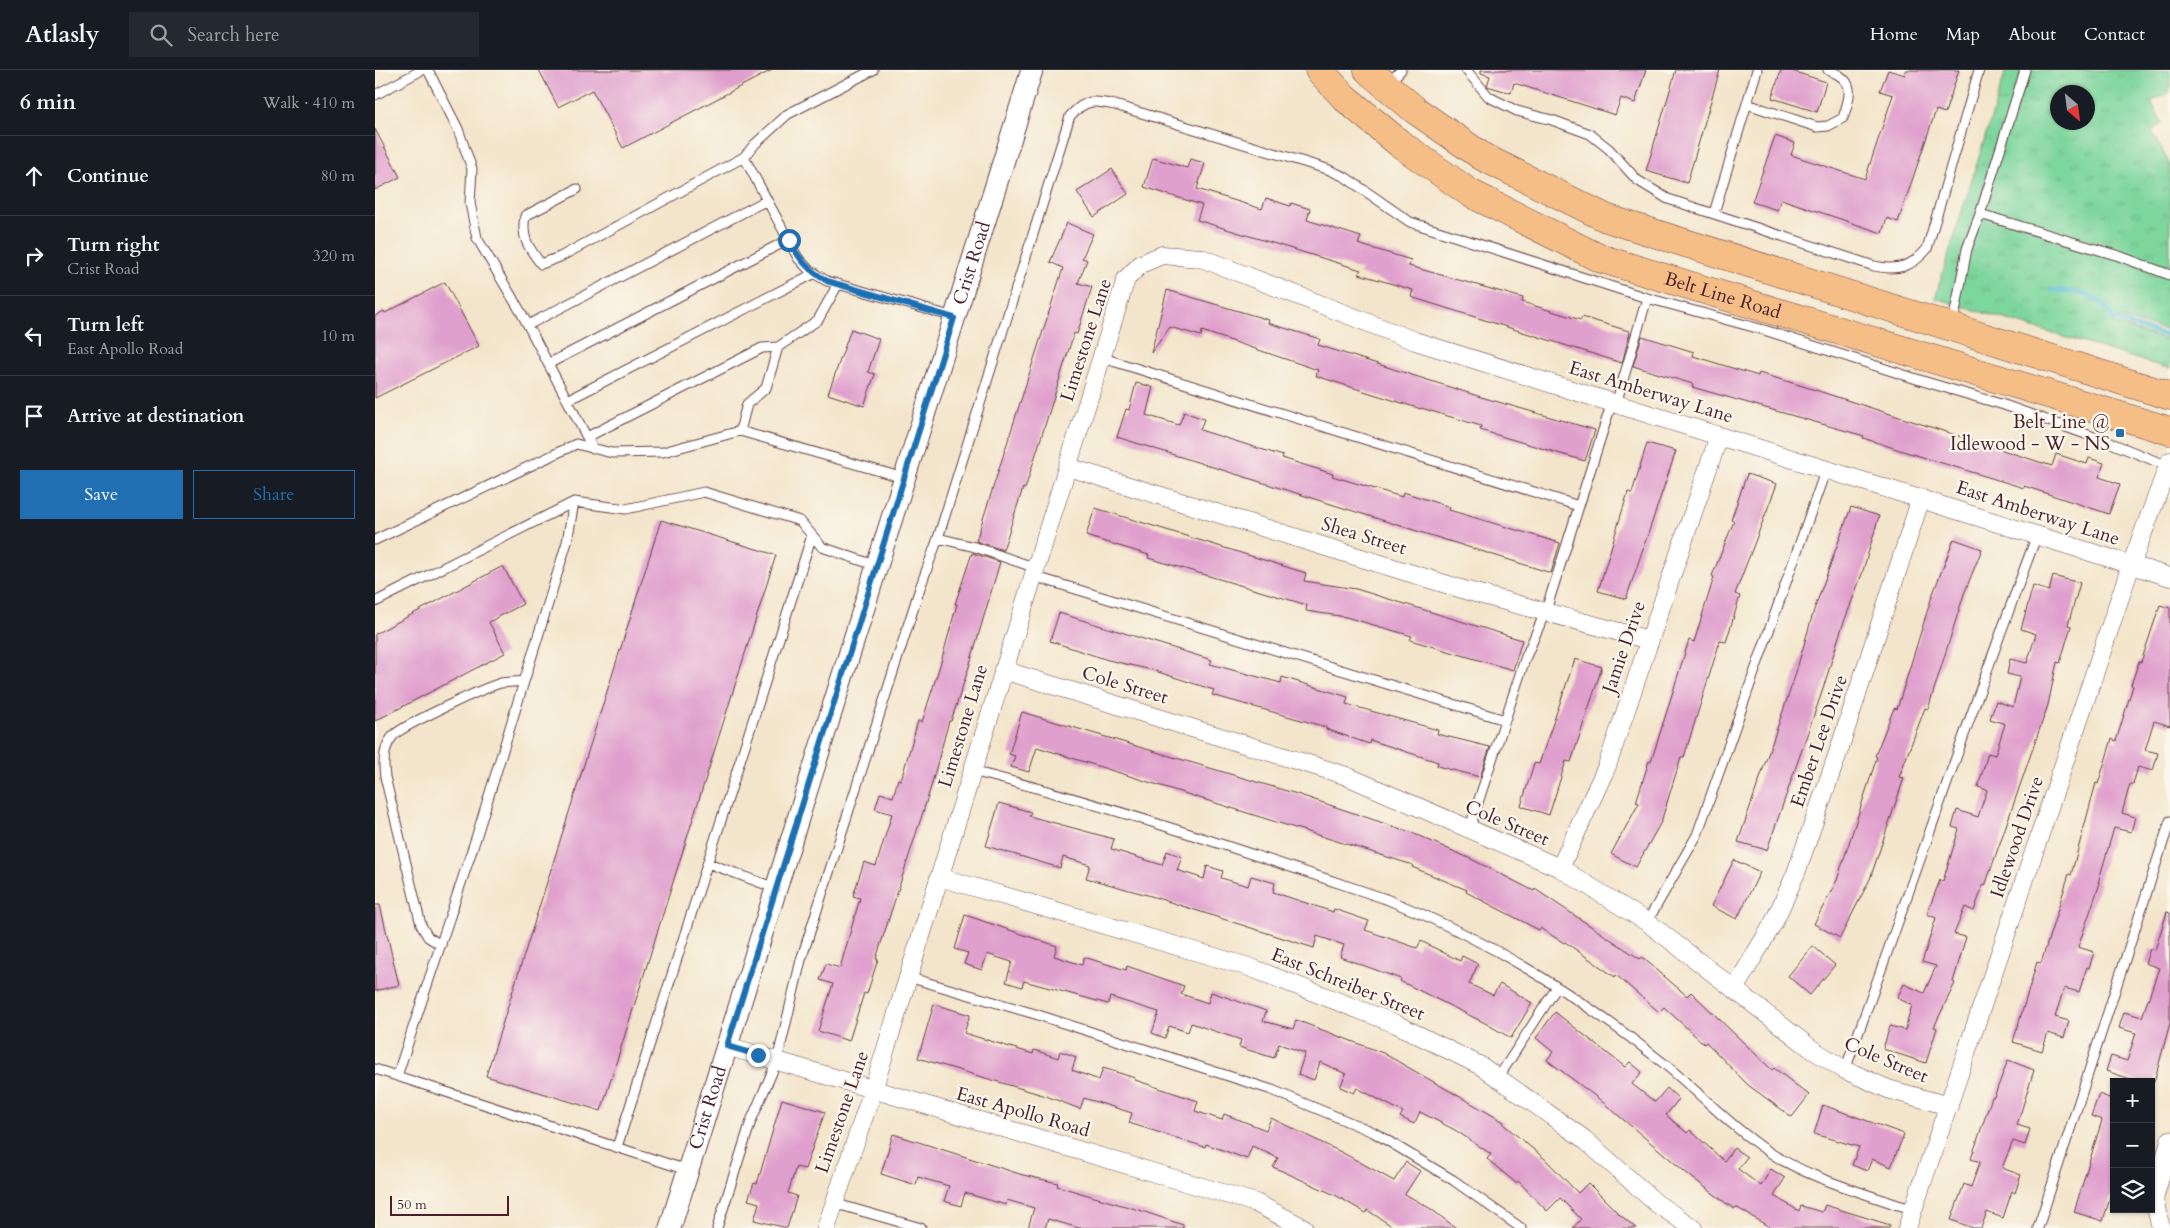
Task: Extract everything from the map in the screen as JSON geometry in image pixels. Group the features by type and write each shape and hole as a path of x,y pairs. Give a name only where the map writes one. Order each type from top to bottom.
{"main road":[{"name":"Belt Line Road","path":"1319,70 1345,98 1399,144 1470,193 1599,258 2170,431"},
{"name":"Belt Line Road","path":"1385,75 1415,110 1483,157 1606,218 2170,396"}],"street":[{"name":"Crist Road","path":"670,1228 1033,70"},
{"name":"Limestone Lane","path":"826,1228 873,1090 1003,670 1103,358 1126,279 1141,264 1162,255"},
{"name":"East Amberway Lane","path":"1162,255 1201,258 1415,340 2170,577"},
{"name":"Jamie Drive","path":"1560,868 1607,766 1719,436"},
{"name":"Idlewood Drive","path":"1907,1228 2131,565 2169,465"},
{"name":"Shea Street","path":"1068,468 1469,591 1545,610 1649,640"},
{"name":"Ember Lee Drive","path":"1735,988 1774,922 1796,873 1838,753 1921,498"},
{"name":"Cole Street","path":"1003,670 1344,775 1560,868 1647,922 1813,1050 1845,1070 1888,1088 1949,1106"},
{"name":"East Schreiber Street","path":"939,877 1249,968 1396,1024 1481,1066 1584,1139 1656,1203 1693,1228"},
{"name":"East Apollo Road","path":"727,1046 1256,1203 1304,1228"},
{"path":"2161,1228 2154,1200 2170,1140"}],"lane":[{"path":"375,95 422,70"},
{"path":"428,70 458,129 472,169 470,203 477,238 528,326 593,448"},
{"path":"577,189 525,216 522,231 529,248 541,264 569,252 744,157 787,114 873,70"},
{"path":"1466,70 1489,97 1517,111 1552,120 1590,134 1609,149 1637,180 1668,199 1874,266 1890,269 1907,266 1918,260 1927,249 1979,70"},
{"path":"1714,213 1757,70"},
{"path":"1747,104 1817,127 1837,123 1843,118 1851,96 1851,88 1839,74 1828,70"},
{"path":"1952,328 1967,249 1980,214 2025,70"},
{"path":"717,1228 751,1121 777,1061 785,1034 801,960 920,588 938,538 1070,116 1081,104 1098,101 1115,105 1327,169 1345,177 1410,222 1647,298 1764,330 2004,405 2169,465"},
{"path":"744,157 798,258 815,274 838,284 954,318"},
{"path":"528,326 767,200"},
{"path":"1980,214 2119,256 2170,275"},
{"path":"548,364 789,240"},
{"path":"567,400 815,274"},
{"path":"587,437 762,348 778,347 818,320 838,284"},
{"path":"1469,830 1525,659 1545,610 1647,298"},
{"path":"740,431 747,404 766,388 778,347"},
{"path":"1103,358 1579,506"},
{"path":"375,540 576,444 612,453 663,452 740,431 904,478"},
{"path":"1647,922 1697,835 1826,469"},
{"path":"375,602 574,502 626,509 704,492 800,521 822,547 877,566"},
{"path":"397,1076 441,945 567,542 574,502"},
{"path":"617,1147 812,535"},
{"path":"1845,1070 1930,836 1983,680 2037,535"},
{"path":"938,538 975,547 1035,572 1505,720"},
{"path":"441,945 428,936 421,925 385,777 383,763 387,748 393,736 413,722 500,683 524,681"},
{"path":"972,771 1029,785 1140,819 1386,899 1428,917 1535,973 1602,1016 1663,1063 1769,1152 1820,1177 1914,1209"},
{"path":"2038,1228 2170,821"},
{"path":"708,863 776,889"},
{"path":"908,977 1035,1014 1273,1090 1373,1132 1453,1180 1521,1228"},
{"path":"1498,1078 1557,987"},
{"path":"375,1069 687,1170"},
{"path":"833,1203 921,1228"}],"green space":[{"path":"2006,70 2170,70 2170,92 2151,102 2162,123 2152,131 2170,165 2170,331 2119,318 2112,323 2162,339 2170,339 2170,369 1935,298"}],"building":[{"path":"539,70 772,70 623,148 592,90 558,107"},
{"path":"1481,70 1646,70 1635,103 1621,98 1615,115 1514,83 1511,93 1487,86 1490,76 1481,73"},
{"path":"1676,70 1720,70 1687,183 1646,171"},
{"path":"1781,70 1789,70 1826,82 1817,112 1772,98"},
{"path":"1888,70 1905,75 1906,70 1959,70 1945,113 1936,110 1898,222 1887,218 1882,233 1781,199 1777,210 1752,202 1775,136 1795,143 1791,155 1865,179 1893,95 1880,91"},
{"path":"375,129 400,177 375,190"},
{"path":"1153,158 1187,168 1190,159 1205,163 1197,189 1262,209 1266,198 1290,206 1291,203 1310,209 1307,220 1361,237 1358,244 1411,260 1409,266 1523,298 1522,302 1581,320 1582,317 1629,331 1622,363 1411,297 1413,290 1359,274 1361,270 1197,220 1202,205 1144,187"},
{"path":"1112,169 1128,194 1094,217 1077,192"},
{"path":"1067,223 1093,234 1082,258 1087,260 1078,283 1092,287 1077,334 1074,333 1025,489 1023,488 1003,550 976,541 1063,268 1050,262"},
{"path":"445,282 479,346 375,398 375,316 384,311 385,313"},
{"path":"1167,290 1269,320 1268,323 1320,339 1318,345 1481,397 1595,430 1585,461 1480,430 1481,426 1316,376 1318,370 1202,331 1201,336 1170,327 1151,353"},
{"path":"851,329 879,339 868,372 875,374 864,406 828,394"},
{"path":"1642,336 1694,352 1693,356 1758,376 1759,373 1806,387 2052,466 2056,454 2087,464 2089,458 2104,463 2099,477 2120,484 2109,514 2024,486 2024,488 1906,452 1863,438 1864,436 1692,387 1693,384 1633,366"},
{"path":"1136,383 1153,387 1146,415 1179,425 1184,412 1204,419 1200,430 1283,456 1282,458 1333,474 1332,476 1402,497 1403,492 1450,507 1449,510 1560,543 1551,573 1117,437 1126,409 1129,410"},
{"path":"1647,443 1676,451 1626,599 1598,591 1628,492 1632,493"},
{"path":"1747,474 1777,484 1735,594 1740,596 1726,642 1720,641 1684,757 1681,757 1661,822 1636,867 1611,854 1639,803 1636,802 1649,761 1651,762 1689,640 1694,642 1714,577 1712,576 1734,521 1731,520"},
{"path":"1851,507 1879,516 1862,574 1841,630 1823,689 1767,850 1738,842 1794,679 1814,610"},
{"path":"1095,508 1306,573 1304,581 1356,589 1522,640 1513,670 1410,640 1412,636 1346,617 1306,611 1307,605 1148,558 1149,555 1086,536"},
{"path":"661,520 776,555 601,1111 486,1076"},
{"path":"1954,539 1982,549 1964,594 1928,709 1925,708 1899,777 1904,778 1870,879 1840,938 1814,924 1837,880 1877,757 1875,756 1894,708 1897,709 1932,596"},
{"path":"972,553 1000,562 968,670 951,721 949,721 930,790 876,959 878,959 867,994 864,993 849,1041 818,1031 833,984 820,980 826,964 840,968 860,898 853,896 864,862 876,866 892,814 875,809 880,793 893,797 898,779 901,780 918,721 922,722 941,662 957,604 955,604"},
{"path":"503,566 523,604 489,622 505,653 375,721 375,634"},
{"path":"2053,576 2080,583 2068,625 2071,626 2060,663 2057,662 2048,705 1985,886 1983,885 1974,911 1965,907 1954,934 1966,937 1953,982 1955,983 1934,1027 1937,1028 1926,1063 1883,1049 1890,1026 1905,1030 1912,1005 1897,998 1904,984 1924,993 1936,966 1922,962 1936,918 1927,914 1940,880 1943,881 1959,829 1952,827 1957,810 1978,817 1987,790 1978,787 1988,753 1995,755 2005,724 1990,719 1996,701 2013,707 2020,677 2007,674 2010,659 2027,663 2036,634 2021,629 2033,586 2049,591"},
{"path":"2160,605 2170,608 2170,726 2154,721 2145,750 2158,753 2153,771 2138,767 2133,784 2130,784 2122,813 2135,817 2131,832 2114,828 2098,883 2100,883 2078,947 2094,952 2089,968 2087,967 2079,992 2064,988 2055,1017 2069,1021 2064,1038 2048,1033 2042,1051 2013,1042 2037,962 2041,963 2069,874 2071,875 2096,783 2098,784 2112,739 2116,741 2133,686 2131,685 2139,661 2141,662"},
{"path":"1059,613 1212,660 1210,664 1281,683 1282,677 1348,697 1346,704 1438,730 1437,734 1490,747 1480,777 1437,766 1438,762 1370,740 1369,744 1326,729 1326,727 1212,695 1214,690 1152,670 1108,660 1050,641"},
{"path":"1575,659 1602,667 1571,762 1566,761 1549,815 1521,806 1534,763 1539,764"},
{"path":"1022,712 1297,794 1410,832 1471,859 1534,891 1535,889 1640,959 1642,957 1687,996 1691,992 1772,1070 1774,1068 1809,1095 1792,1117 1748,1085 1706,1042 1704,1044 1664,1007 1659,1012 1616,975 1615,977 1565,942 1540,928 1539,930 1466,892 1467,890 1412,867 1413,865 1037,747 1029,772 1011,767 1015,756 1009,754"},
{"path":"999,803 1031,812 1029,816 1114,839 1111,849 1162,865 1167,851 1182,857 1177,870 1204,879 1207,866 1223,871 1221,878 1248,886 1251,876 1275,883 1273,892 1333,912 1334,909 1369,921 1365,930 1417,948 1421,941 1460,961 1462,956 1478,964 1469,984 1493,995 1500,984 1532,1003 1511,1038 1400,981 1401,979 1340,957 1344,945 1317,936 1314,948 1151,896 1086,878 1090,865 1063,857 1060,868 986,846"},
{"path":"1734,860 1760,872 1737,919 1711,906"},
{"path":"375,905 380,905 399,985 375,991"},
{"path":"2167,912 2170,913 2170,1023 2155,1078 2128,1078 2106,1071 2111,1056 2127,1061 2136,1033 2119,1028 2124,1012 2142,1017 2159,968 2145,963 2150,949 2155,950"},
{"path":"965,915 1057,946 1054,956 1082,965 1084,957 1126,970 1127,966 1184,986 1181,994 1208,1003 1211,992 1266,1011 1263,1021 1293,1029 1296,1020 1383,1053 1504,1122 1503,1124 1545,1159 1578,1193 1588,1183 1636,1228 1573,1228 1581,1219 1560,1198 1547,1211 1518,1181 1516,1183 1487,1159 1491,1154 1455,1130 1420,1112 1414,1124 1400,1117 1403,1112 1357,1088 1354,1093 1340,1087 1346,1074 1320,1062 1314,1080 1298,1074 1305,1053 1279,1044 1274,1058 1239,1047 1241,1040 1191,1023 1188,1032 1169,1026 1165,1038 1152,1033 1159,1012 1110,997 1108,1004 1024,981 1022,987 1006,982 1012,962 987,954 982,970 964,964 968,953 955,949"},
{"path":"1813,946 1835,965 1810,995 1788,976"},
{"path":"934,1004 970,1015 964,1033 1033,1054 1034,1050 1058,1058 1060,1051 1076,1057 1072,1070 1099,1080 1103,1068 1135,1078 1135,1080 1198,1101 1195,1111 1222,1120 1224,1114 1266,1130 1271,1118 1345,1154 1394,1181 1406,1162 1420,1171 1405,1194 1431,1209 1456,1228 1395,1228 1367,1210 1366,1213 1335,1195 1273,1167 1278,1158 1252,1146 1247,1159 1206,1144 1205,1147 1129,1123 1132,1113 1084,1098 1080,1109 1046,1096 918,1058"},
{"path":"1555,1012 1625,1067 1630,1062 1642,1072 1632,1084 1655,1102 1667,1088 1679,1099 1666,1115 1687,1133 1690,1130 1724,1161 1734,1148 1747,1157 1738,1169 1761,1186 1771,1169 1785,1178 1774,1196 1799,1211 1801,1206 1822,1212 1825,1205 1890,1225 1889,1228 1771,1228 1736,1207 1734,1209 1690,1176 1599,1099 1547,1060 1553,1052 1536,1038"},
{"path":"2008,1060 2034,1070 2017,1125 2030,1129 2025,1145 2013,1141 2002,1168 2021,1175 2015,1193 2012,1191 2003,1218 1987,1212 1981,1228 1973,1228 1951,1220 1964,1184 1971,1187 1980,1162 1971,1159 1992,1097 1994,1097"},
{"path":"2099,1094 2109,1098 2110,1095 2110,1198 2103,1221 2074,1212 2102,1120 2091,1116"},
{"path":"782,1099 825,1112 805,1169 796,1167 788,1193 797,1196 787,1228 754,1220 759,1203 748,1200 754,1183 757,1184"},
{"path":"1823,1105 1904,1134 1891,1167 1872,1159 1867,1171 1852,1165 1859,1147 1814,1134"},
{"path":"893,1134 1023,1175 1058,1183 1057,1186 1142,1211 1183,1225 1183,1228 1079,1228 1048,1219 1045,1228 1028,1228 1034,1208 1007,1200 1006,1205 965,1193 961,1206 944,1201 949,1186 918,1177 916,1185 881,1174"}],"waterway":[{"path":"2052,290 2071,291 2096,299 2103,304 2114,320 2163,335 2170,335"}],"place":[{"name":"Belt Line @ Idlewood - W - NS","path":"2120,433"}],"route":[{"path":"758,1055 727,1046 954,318 827,281 810,271 798,258 789,240"}]}
